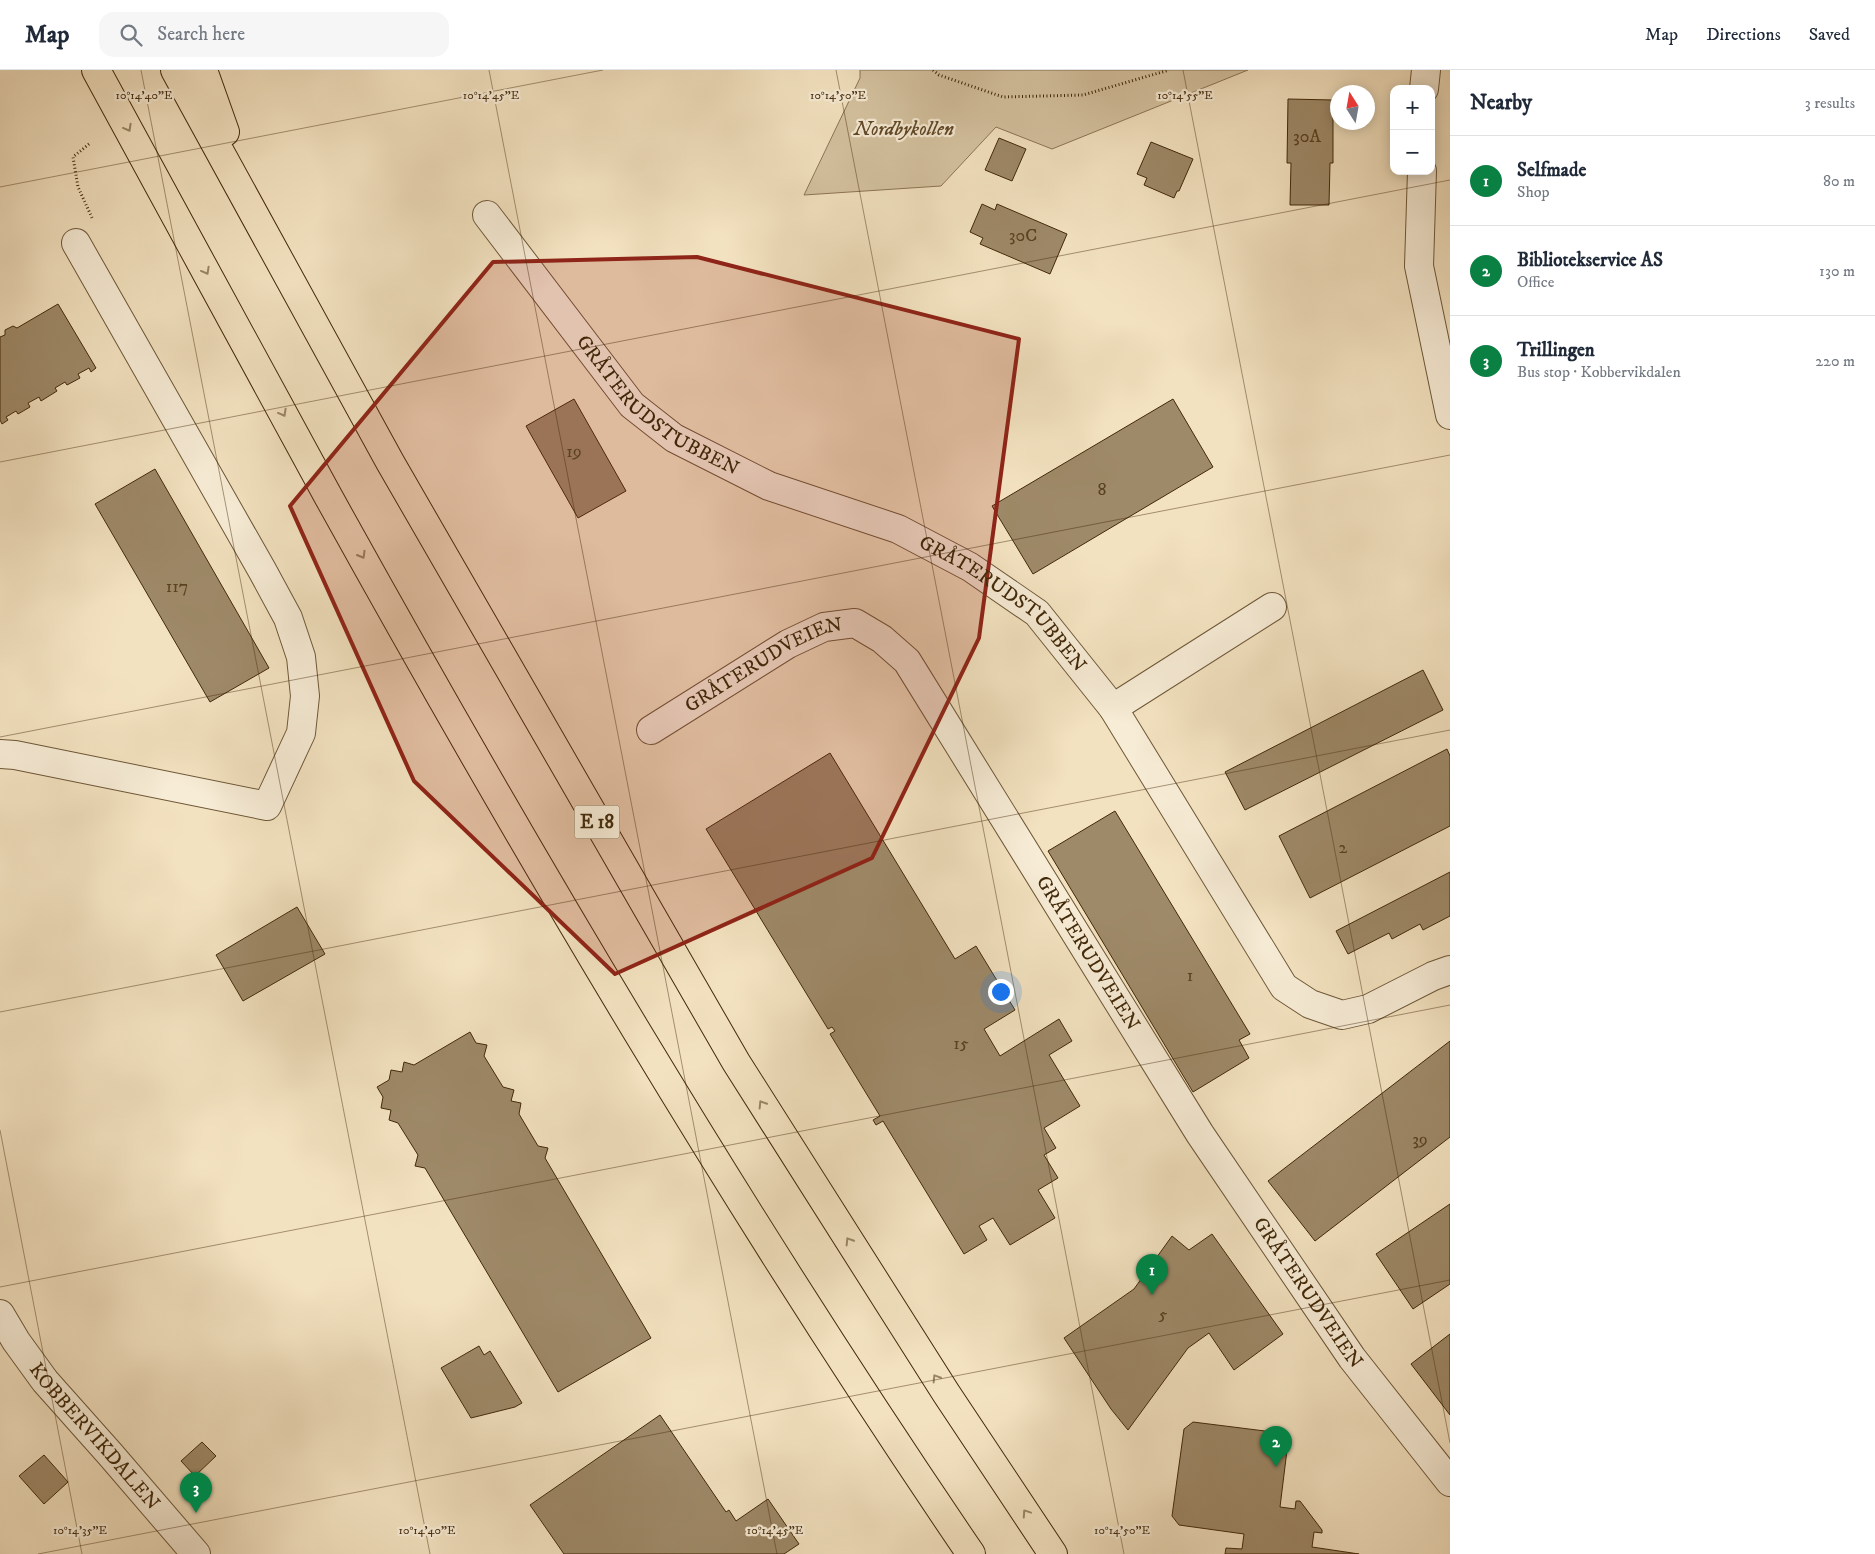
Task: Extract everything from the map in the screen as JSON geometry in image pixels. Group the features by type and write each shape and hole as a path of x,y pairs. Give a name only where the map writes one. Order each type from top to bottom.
{"highway":[{"path":"96,70 330,498 515,824 682,1105 890,1436 971,1554"},
{"name":"E 18","path":"175,70 390,462 736,1062 946,1393 1054,1554"},
{"path":"203,70 264,231"}],"street":[{"path":"1424,85 1426,70"},
{"path":"1422,175 1419,266 1450,415"},
{"name":"GRÅTERUDSTUBBEN","path":"487,215 632,405 674,438 769,486 898,529 970,567 1037,613 1113,708 1284,987 1310,1004 1342,1015 1368,1009 1433,976 1450,970"},
{"path":"0,754 25,757 266,806 301,733 305,696 301,658 288,618 86,235"},
{"path":"1113,708 1272,607"},
{"name":"GRÅTERUDVEIEN","path":"651,730 788,644 824,627 855,623 882,638 907,662 1200,1134 1352,1358 1450,1482"},
{"name":"KOBBERVIKDALEN","path":"0,1314 16,1341 45,1381 196,1554"}],"path":[{"path":"933,70 939,75 1003,97 1083,95 1169,70"},
{"path":"86,235 73,157 89,144"}],"highlighted area":[{"path":"697,257 1019,339 979,638 872,858 615,974 414,781 290,506 493,262"}],"green space":[{"name":"Nordbykollen","path":"860,70 1248,70 1052,149 996,127 941,186 804,195 860,78"}],"building":[{"path":"1288,99 1330,100 1330,130 1333,130 1333,163 1330,163 1329,205 1290,205 1291,163 1287,163"},
{"path":"999,138 1026,149 1012,181 985,170"},
{"path":"1151,142 1193,159 1174,198 1144,185 1147,178 1137,174"},
{"path":"982,204 995,210 997,204 1067,234 1050,274 980,244 983,238 970,232"},
{"path":"58,304 96,368 91,372 89,368 78,374 80,378 67,385 65,382 55,388 57,391 41,401 39,397 28,403 30,407 18,414 16,411 6,417 8,420 2,424 0,420 0,337 5,335 5,330 13,326 17,328"},
{"path":"574,399 626,491 578,518 526,426"},
{"path":"1173,399 1213,467 1033,574 992,506"},
{"path":"155,469 269,668 210,702 95,504"},
{"path":"1423,670 1443,710 1245,810 1225,772"},
{"path":"1447,749 1450,756 1450,826 1310,898 1279,836"},
{"path":"830,753 955,959 976,946 1015,1010 984,1029 1000,1056 1059,1019 1072,1041 1049,1055 1080,1106 1044,1128 1056,1148 1044,1155 1058,1178 1038,1190 1055,1218 1010,1245 993,1218 979,1226 987,1240 964,1254 883,1121 876,1125 873,1120 880,1116 830,1034 835,1031 832,1027 828,1029 706,829"},
{"path":"1115,811 1250,1034 1239,1040 1249,1058 1193,1092 1048,851"},
{"path":"1450,872 1450,916 1423,930 1420,924 1392,939 1389,933 1348,954 1336,931"},
{"path":"297,907 325,954 243,1001 216,955"},
{"path":"470,1032 476,1043 487,1045 484,1056 503,1087 514,1090 511,1101 521,1103 519,1114 538,1146 548,1148 545,1158 651,1338 558,1392 425,1168 415,1166 418,1155 398,1123 389,1120 391,1110 381,1108 383,1097 377,1087 389,1080 391,1070 402,1072 404,1062 414,1065"},
{"path":"1450,1041 1450,1137 1315,1241 1268,1181"},
{"path":"1450,1204 1450,1284 1413,1309 1376,1254"},
{"path":"1212,1234 1283,1334 1234,1370 1209,1333 1188,1348 1128,1430 1111,1409 1064,1338 1134,1289 1172,1236 1189,1250"},
{"path":"1450,1334 1450,1415 1411,1364"},
{"path":"479,1346 484,1355 490,1351 522,1403 515,1407 471,1418 441,1368"},
{"path":"660,1415 726,1512 729,1510 736,1521 768,1499 799,1544 784,1554 564,1554 530,1505"},
{"path":"1193,1422 1281,1433 1288,1442 1280,1507 1295,1509 1296,1501 1300,1501 1322,1530 1322,1533 1314,1532 1312,1547 1359,1554 1225,1554 1226,1548 1242,1549 1244,1534 1179,1525 1172,1516 1184,1429"},
{"path":"202,1442 216,1456 195,1476 181,1461"},
{"path":"44,1455 68,1482 44,1504 19,1476"}],"place":[{"name":"Selfmade","path":"1152,1295"},
{"name":"Bibliotekservice AS","path":"1276,1467"},
{"name":"Trillingen","path":"196,1513"}]}
